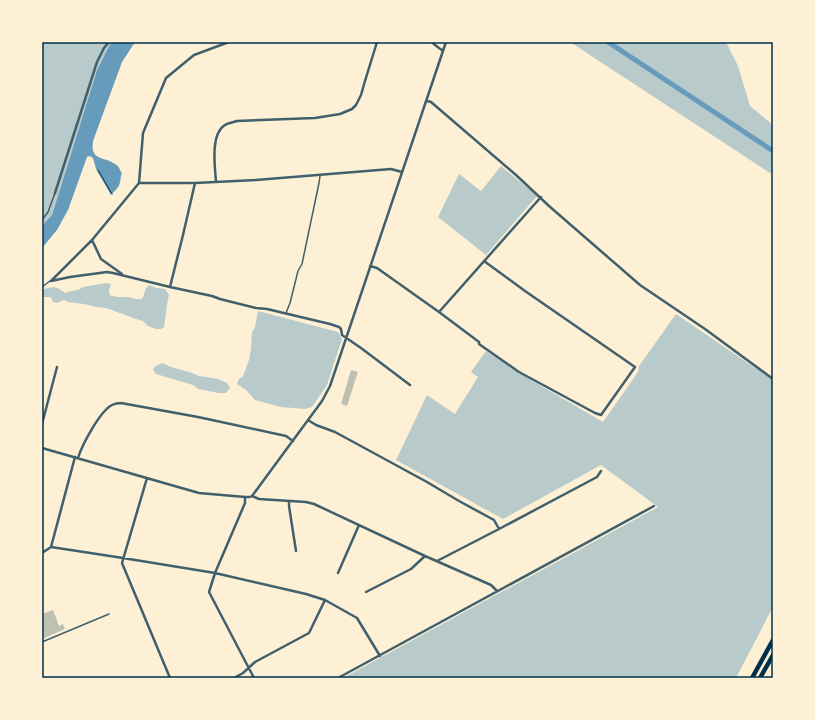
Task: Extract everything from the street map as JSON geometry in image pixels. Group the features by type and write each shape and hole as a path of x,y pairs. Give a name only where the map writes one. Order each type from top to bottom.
{"highway":[{"path":"752,678 773,640"},
{"path":"760,678 773,655"}],"street":[{"path":"55,194 95,68 104,48 109,42"},
{"path":"51,281 92,240 139,183 143,133 166,78 194,55 228,42"},
{"path":"216,182 216,138 219,130 225,124 237,121 315,118 340,114 352,109 356,105 361,95 377,42"},
{"path":"432,42 443,51"},
{"path":"42,448 198,493 245,498 252,496 322,401 330,386 446,42"},
{"path":"427,101 430,102 640,285 698,324 773,379"},
{"path":"139,183 195,183 256,180 391,169 402,172"},
{"path":"170,287 195,183"},
{"path":"439,312 541,198"},
{"path":"92,240 101,259 124,276"},
{"path":"370,266 377,268 439,312 519,372 601,415 635,367 484,261"},
{"path":"51,281 107,272 212,296 256,308 286,313 339,327 341,328 342,335 410,385"},
{"path":"42,424 57,367"},
{"path":"42,553 51,547 77,457 97,421 105,410 115,404 121,403 198,417 286,436 293,440"},
{"path":"308,420 316,426 335,432 494,520 499,529"},
{"path":"436,561 597,477 601,471"},
{"path":"147,478 122,563 170,678"},
{"path":"252,496 259,499 306,502 314,504 491,585 497,591"},
{"path":"245,498 245,503 215,573 209,592 254,678"},
{"path":"289,501 296,551"},
{"path":"338,678 654,506"},
{"path":"338,573 359,525"},
{"path":"51,547 215,573 306,594 325,600 357,618 380,656"},
{"path":"366,592 411,569 425,556"},
{"path":"234,678 243,673 255,662 309,633 325,600"}],"lane":[{"path":"286,313 298,271 302,264 320,175"},
{"path":"42,220 48,212 55,194"},
{"path":"42,287 51,281"},
{"path":"42,642 109,614"}],"path":[{"path":"98,170 112,194"}],"shaded area":[{"path":"42,42 112,42 97,70 52,215 42,226"},
{"path":"570,42 726,42 738,66 750,106 773,125 773,175"},
{"path":"501,166 537,196 486,255 438,217 459,174 481,191"},
{"path":"106,283 111,284 109,290 110,295 117,297 142,299 146,288 149,285 156,288 165,289 169,295 164,327 161,329 156,329 148,326 143,321 106,308 68,302 64,300 57,303 53,302 51,297 42,298 42,290 49,288 54,287 65,293 78,290 83,287"},
{"path":"258,311 338,332 342,339 327,385 312,407 305,409 281,407 255,400 246,390 237,384 239,379 243,376 249,360 252,332 255,327"},
{"path":"676,314 773,380 773,607 736,678 343,678 658,507 601,465 503,519 396,460 427,395 455,414 478,377 471,372 486,351 519,373 603,422 638,372 639,366"},
{"path":"162,363 199,376 218,379 227,383 230,388 226,393 219,393 198,389 193,385 156,374 153,369"}],"water":[{"path":"112,42 135,42 122,62 93,141 93,152 98,157 118,167 122,174 120,184 111,195 96,169 93,158 90,156 87,157 68,210 57,230 42,248 42,226 52,215 97,70"}],"building":[{"path":"351,370 358,372 347,406 341,404"},
{"path":"53,610 59,626 63,624 65,629 42,639 42,614"}],"waterway":[{"path":"608,42 773,151"}]}
